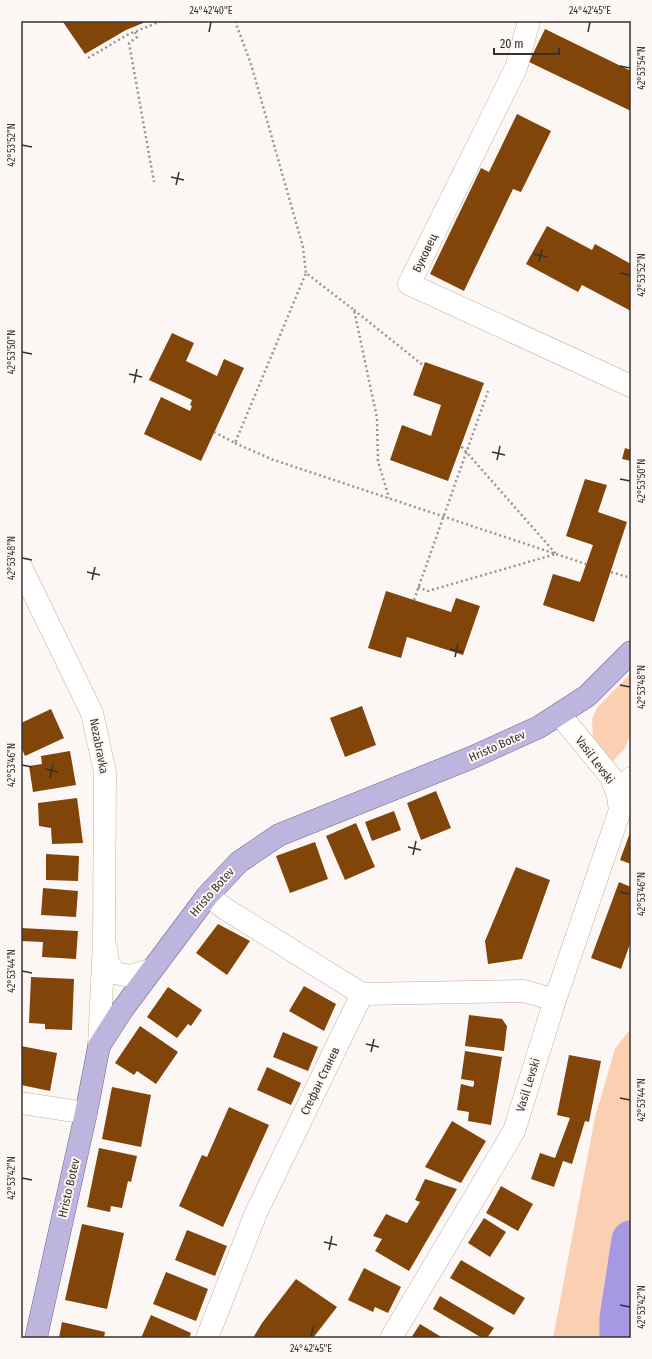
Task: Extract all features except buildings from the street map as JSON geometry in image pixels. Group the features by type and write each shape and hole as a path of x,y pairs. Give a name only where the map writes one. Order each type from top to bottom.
{"main road":[{"name":"Hristo Botev","path":"36,1338 86,1114 99,1046 150,970 208,895 239,862 279,835 473,757 539,727 560,715 587,696 631,652"}],"street":[{"name":"Буковец","path":"529,21 516,68 409,284 631,386"},
{"name":"Nezabravka","path":"21,570 92,713 105,772 104,941 99,1046"},
{"name":"Vasil Levski","path":"560,715 611,777 618,796 620,810"},
{"name":"Vasil Levski","path":"391,1338 514,1131 555,1000 631,778"},
{"path":"208,895 224,908 362,994 524,991 555,1000"},
{"name":"Nezabravka","path":"104,941 108,963 115,973 130,976 150,970"},
{"name":"Стефан Станев","path":"206,1338 256,1213 362,994"},
{"path":"21,1103 86,1114"}],"path":[{"path":"88,58 135,32 161,21"},
{"path":"235,21 251,64 304,247 306,272 235,443"},
{"path":"135,32 137,37 129,44 154,182"},
{"path":"306,272 424,366"},
{"path":"354,310 377,418 378,461 389,498"},
{"path":"414,600 488,391"},
{"path":"214,432 272,459 586,564"},
{"path":"461,446 556,554"},
{"path":"418,587 428,591 556,554"},
{"path":"611,572 631,578"}],"shaded area":[{"path":"631,673 631,732 625,748 612,762 593,737 592,720 597,708"},
{"path":"631,1028 631,1338 553,1338 595,1117 615,1049"}],"waterway":[{"path":"619,1338 619,1318 631,1240"}]}
